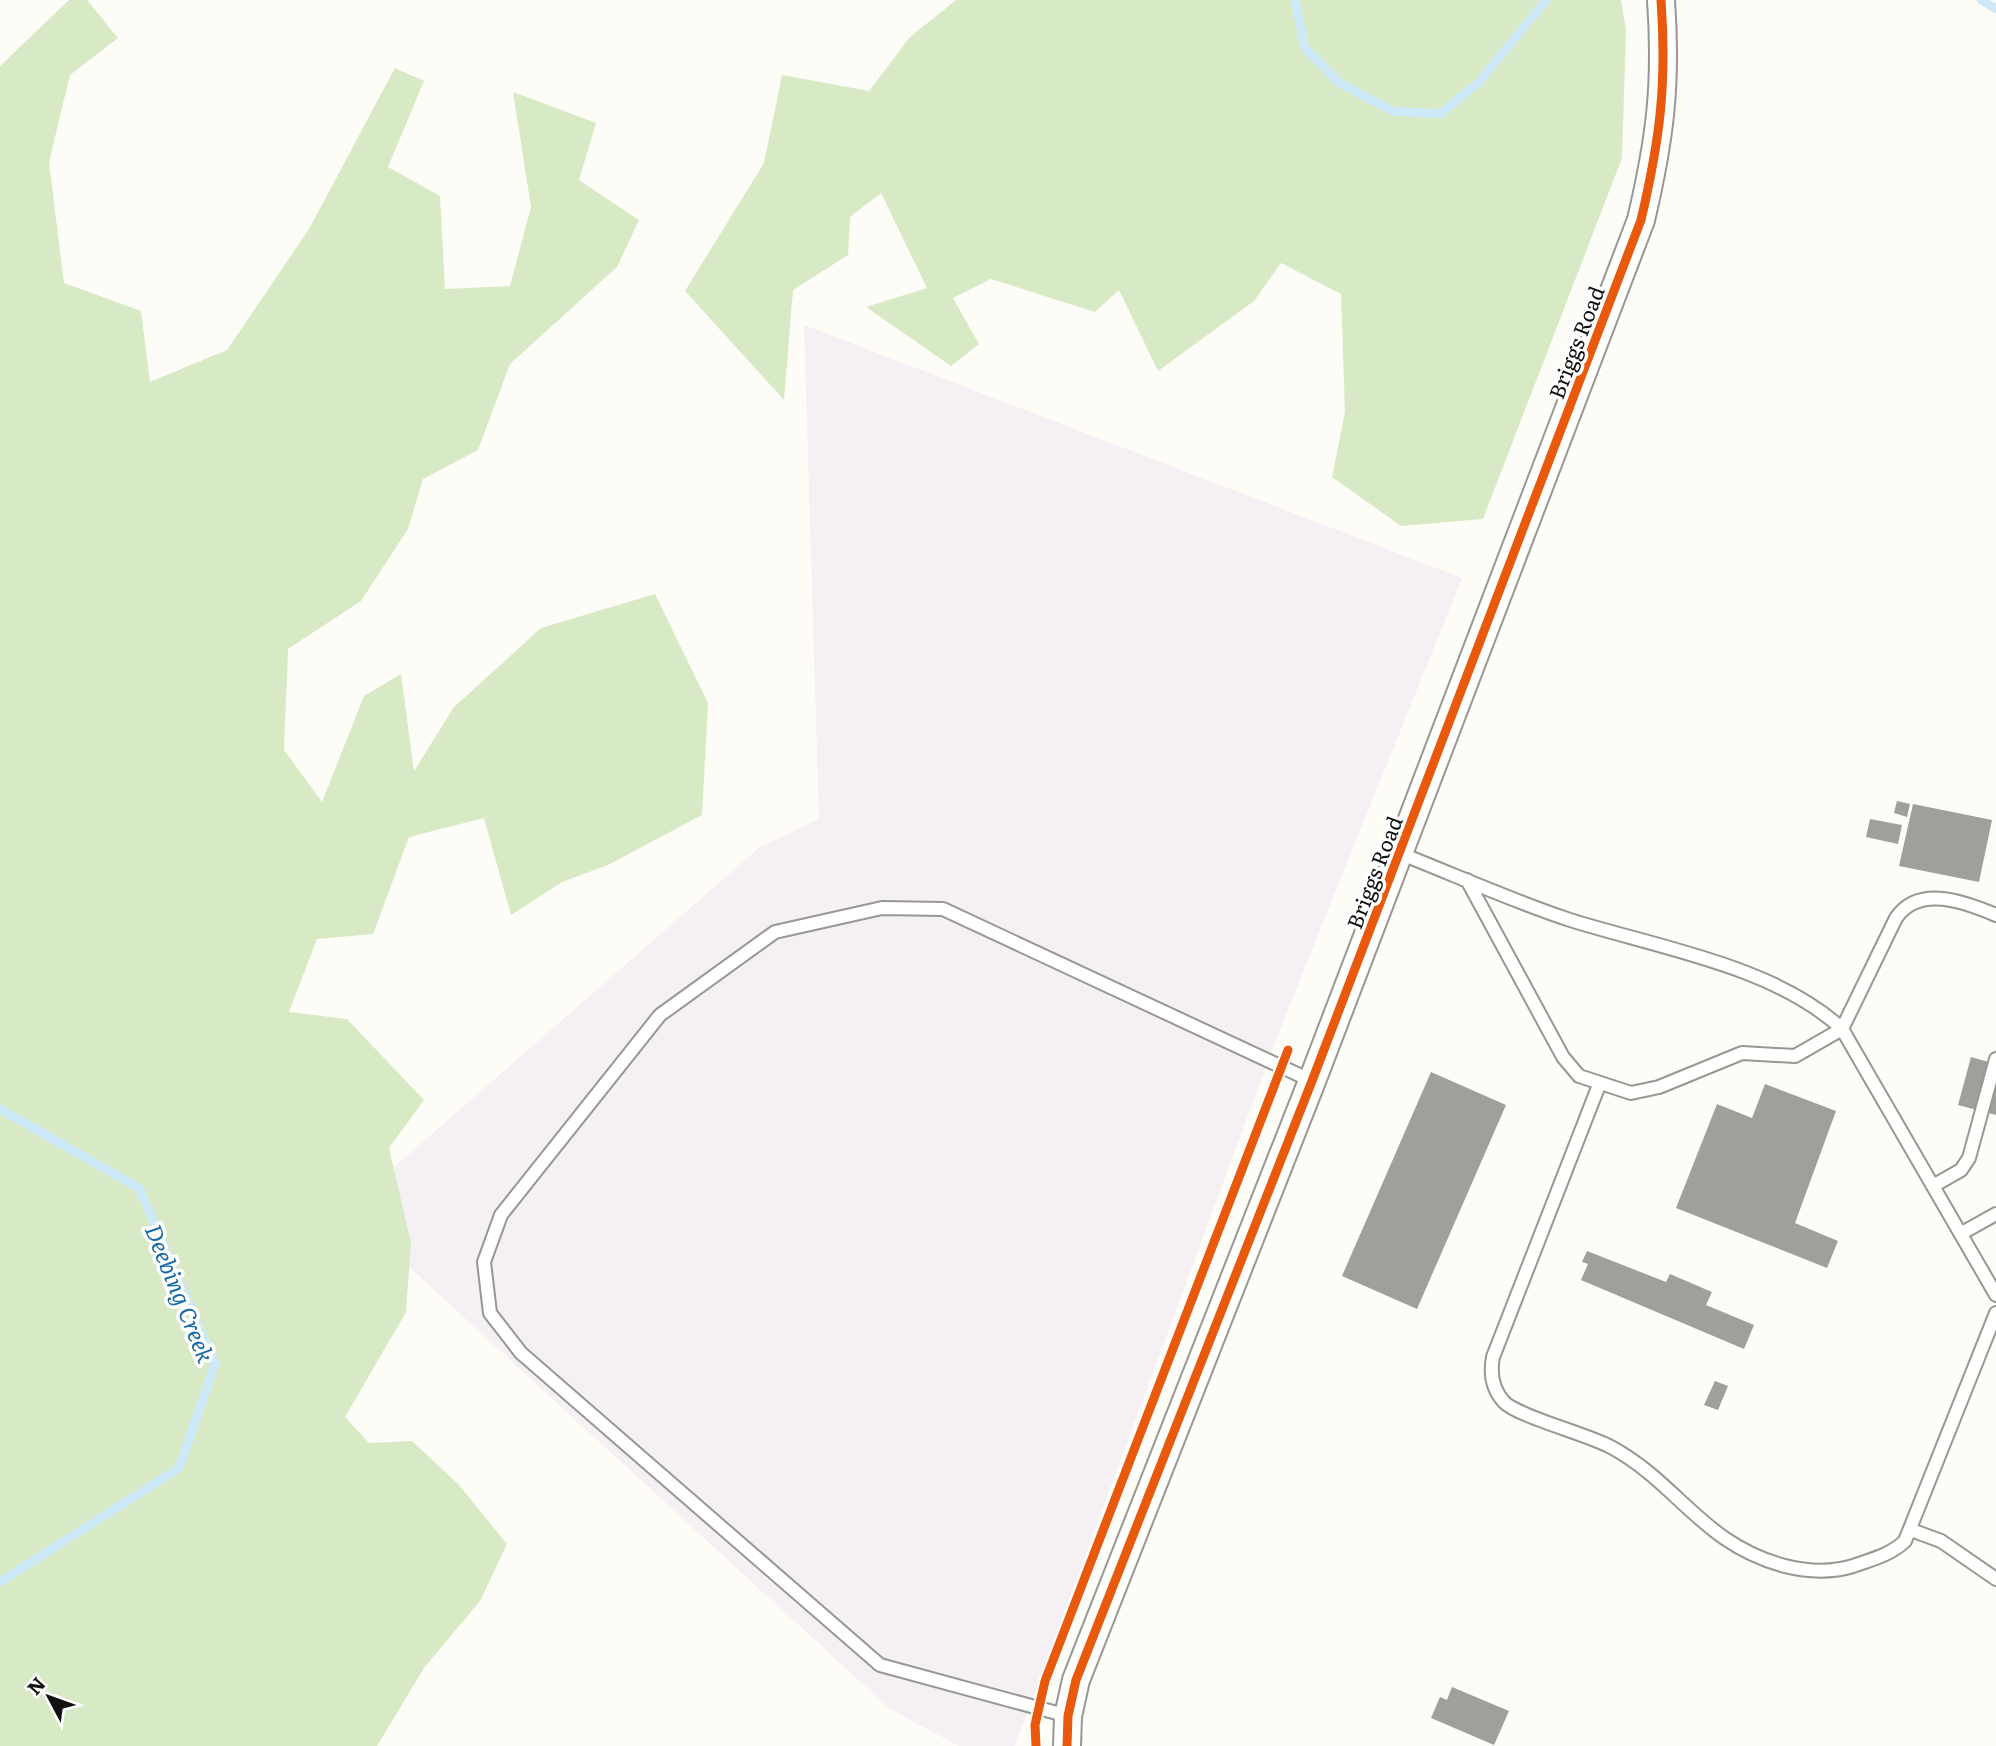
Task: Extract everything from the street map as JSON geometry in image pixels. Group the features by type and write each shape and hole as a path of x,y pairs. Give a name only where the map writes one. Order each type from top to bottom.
{"street":[{"name":"Briggs Road","path":"1067,1746 1068,1716 1081,1668 1312,1081 1641,220 1661,125 1665,58 1661,0"}],"lane":[{"path":"1399,853 1565,918 1740,971 1828,1016 1842,1029 1996,1295"},
{"path":"1467,880 1563,1057 1579,1076 1599,1085 1631,1093 1659,1087 1742,1052 1795,1056 1842,1029 1903,907 1915,900 1936,897 1996,915"},
{"path":"1068,1716 880,1665 521,1353 490,1313 484,1262 501,1215 660,1015 775,932 882,908 943,909 1312,1081"},
{"path":"1933,1185 1961,1170 1969,1157 1996,1059"},
{"path":"1599,1085 1490,1370 1498,1394 1517,1410 1613,1448 1652,1476 1722,1539 1768,1561 1815,1572 1839,1570 1892,1553 1905,1541 1910,1530 1996,1314"},
{"path":"1962,1233 1996,1214"},
{"path":"1910,1530 1941,1541 1996,1579"}],"shaded area":[{"path":"804,325 1462,578 1277,1037 1015,1746 959,1746 890,1709 346,1209 760,847 819,819"}],"green space":[{"path":"69,0 87,0 118,38 70,75 49,162 64,283 141,311 150,382 227,350 309,229 395,68 424,81 388,167 440,196 445,289 510,286 531,207 513,92 596,123 579,180 639,220 617,267 510,364 478,450 423,479 408,529 361,601 288,649 284,750 322,802 364,696 401,674 414,771 454,707 541,628 655,594 708,703 702,815 608,865 562,882 511,915 484,818 409,837 373,934 317,939 289,1012 347,1019 424,1100 389,1148 411,1243 406,1312 345,1417 369,1443 412,1441 459,1485 507,1544 480,1601 424,1668 377,1746 0,1746 0,66"},
{"path":"956,0 1621,0 1626,30 1622,158 1483,519 1401,526 1332,477 1345,412 1341,294 1281,263 1254,301 1158,371 1119,290 1095,312 991,279 953,298 979,344 951,366 866,307 927,288 881,193 850,217 848,255 793,290 784,400 685,291 764,163 782,75 869,91 910,37"}],"building":[{"path":"1897,801 1910,804 1907,817 1894,813"},
{"path":"1913,804 1992,820 1979,882 1899,866"},
{"path":"1870,819 1902,825 1898,844 1866,837"},
{"path":"1971,1057 1996,1064 1996,1115 1958,1105"},
{"path":"1431,1072 1506,1105 1417,1309 1342,1276"},
{"path":"1765,1084 1836,1111 1795,1223 1838,1241 1827,1268 1676,1208 1717,1104 1752,1118"},
{"path":"1587,1251 1666,1282 1670,1274 1712,1292 1706,1305 1754,1325 1744,1349 1581,1280 1588,1264 1582,1262"},
{"path":"1715,1381 1728,1386 1718,1410 1704,1405"},
{"path":"1452,1687 1509,1711 1494,1745 1431,1718 1440,1697 1447,1700"}],"waterway":[{"path":"1295,0 1305,48 1338,82 1392,111 1440,114 1479,82 1546,0"},
{"path":"1981,0 1996,9"},
{"name":"Deebing Creek","path":"0,1109 139,1188 215,1364 179,1468 0,1582"}],"cycle path":[{"path":"1067,1746 1068,1716 1076,1680 1312,1081 1641,220 1660,111 1663,58 1661,0"},
{"path":"1036,1746 1035,1725 1045,1681 1288,1050"}]}
